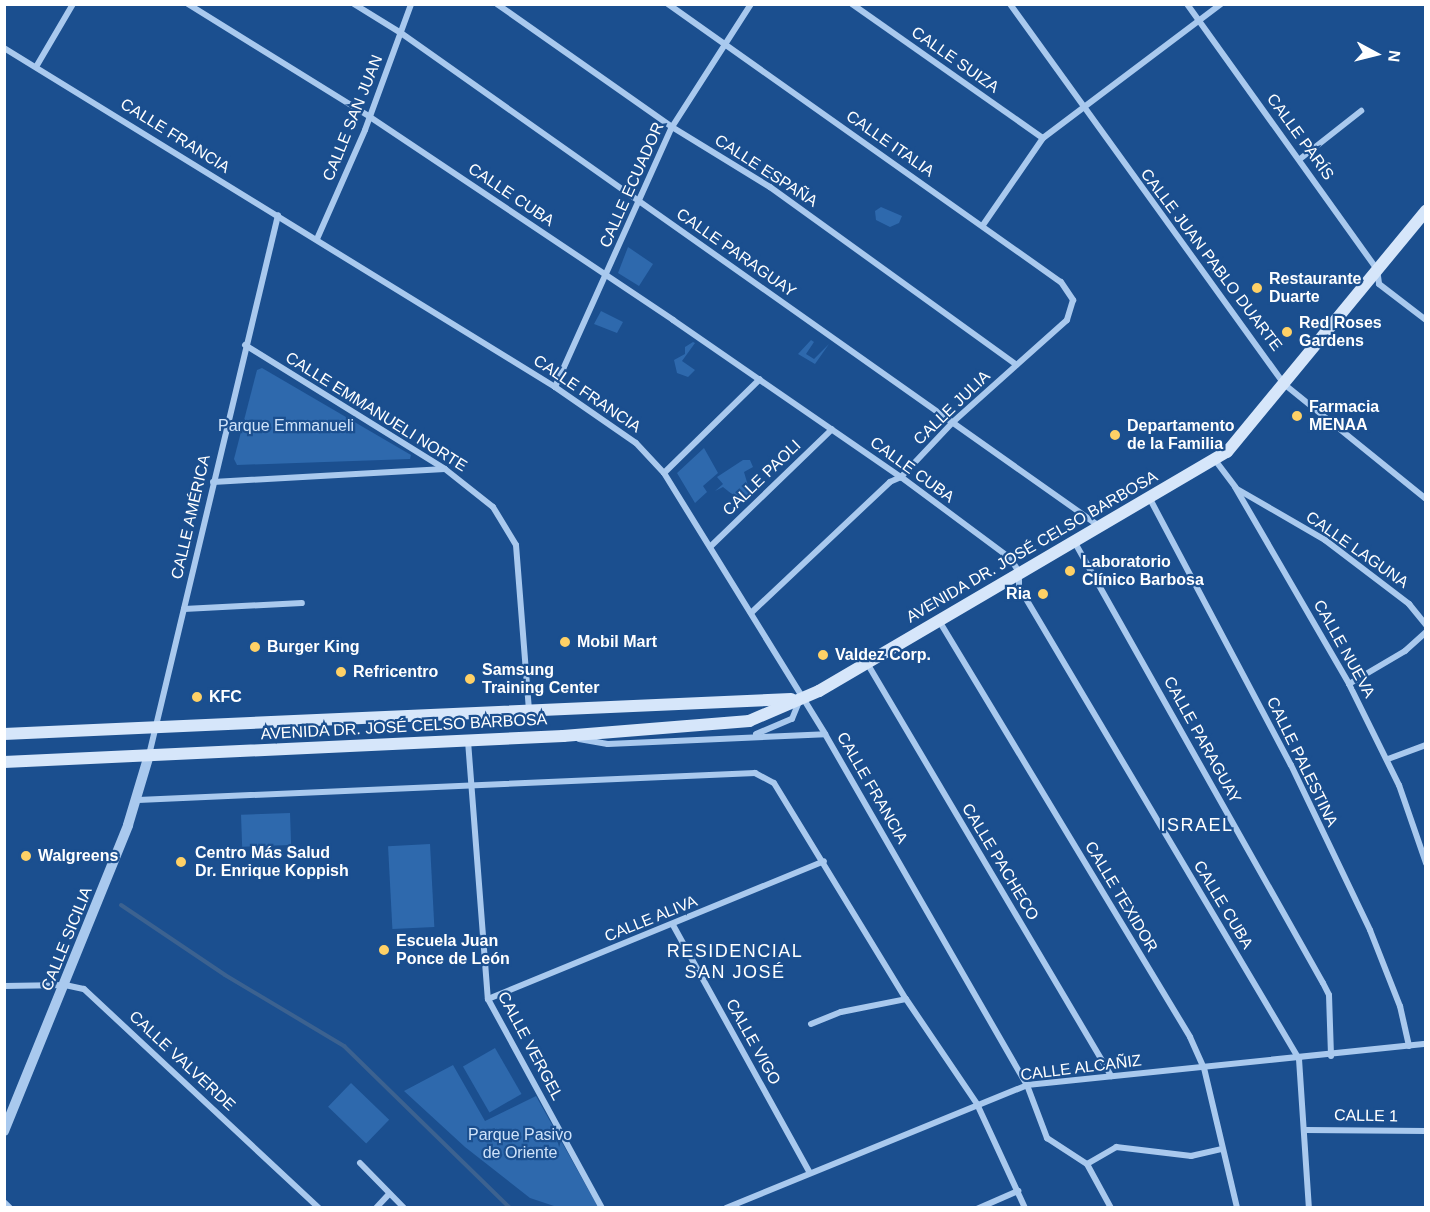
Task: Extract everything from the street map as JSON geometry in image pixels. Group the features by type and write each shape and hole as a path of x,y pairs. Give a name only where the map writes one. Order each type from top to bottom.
{"main road":[{"name":"AVENIDA DR. JOSÉ CELSO BARBOSA","path":"4,762 563,736 718,726 749,721 800,699 867,663 938,619 1215,460 1245,434 1425,211"},
{"name":"AVENIDA DR. JOSÉ CELSO BARBOSA","path":"4,734 530,713 800,699"}],"street":[{"path":"36,67 73,4"},
{"name":"CALLE CUBA","path":"188,4 370,117 760,379 901,477 1010,558 1019,572 1019,587 1299,1059 1306,1130 1309,1208"},
{"name":"CALLE PARAGUAY","path":"354,4 401,33 1100,527"},
{"name":"CALLE SAN JUAN","path":"317,239 370,117 411,4"},
{"name":"CALLE ESPAÑA","path":"497,4 672,127 770,188 1017,365"},
{"name":"CALLE ITALIA","path":"668,4 1066,286 1073,307 1067,320"},
{"name":"CALLE ECUADOR","path":"555,387 607,276 672,127 723,43 751,4"},
{"name":"CALLE SUIZA","path":"852,4 1043,138"},
{"name":"CALLE JUAN PABLO DUARTE","path":"1010,4 1082,108 1284,384 1425,499"},
{"name":"CALLE PARÍS","path":"1187,4 1377,269 1379,284 1425,320"},
{"path":"983,225 1043,138 1221,4"},
{"name":"CALLE FRANCIA","path":"4,48 555,387 636,442 664,473 711,546 800,699 825,734 1027,1084 1047,1137 1087,1164"},
{"path":"1300,159 1361,111"},
{"name":"CALLE AMÉRICA","path":"149,755 245,345 278,215"},
{"name":"CALLE JULIA","path":"751,613 890,482 901,477 953,422 1067,320"},
{"name":"CALLE EMMANUELI NORTE","path":"245,345 445,469 493,507 516,546 530,713"},
{"path":"664,473 760,379"},
{"name":"CALLE PAOLI","path":"711,546 832,429"},
{"name":"CALLE NUEVA","path":"1215,460 1235,487 1349,684 1388,759 1425,863"},
{"path":"213,483 445,469"},
{"name":"CALLE LAGUNA","path":"1235,487 1325,540 1409,604 1425,625"},
{"name":"CALLE PALESTINA","path":"1150,499 1291,765 1370,930 1400,1006 1410,1046"},
{"name":"CALLE PARAGUAY","path":"1074,541 1329,995 1331,1056"},
{"path":"184,609 302,603"},
{"name":"CALLE TEXIDOR","path":"938,619 1190,1037 1204,1068 1237,1208"},
{"path":"1349,684 1405,651 1425,632"},
{"name":"CALLE PACHECO","path":"867,663 1111,1076"},
{"path":"750,737 792,719 800,699"},
{"path":"563,736 608,744 825,734"},
{"name":"CALLE VERGEL","path":"468,741 488,999 602,1208"},
{"path":"1388,759 1425,745"},
{"name":"CALLE SICILIA","path":"4,1131 138,800 149,755"},
{"path":"138,800 755,774 774,783 824,861 906,999 977,1104 1025,1208"},
{"name":"CALLE ALIVA","path":"488,999 673,925 824,861"},
{"name":"CALLE VIGO","path":"673,925 810,1173"},
{"name":"CALLE VALVERDE","path":"4,986 65,985 84,989 319,1208"},
{"path":"811,1024 842,1012 906,999"},
{"name":"CALLE ALCAÑIZ","path":"731,1207 1027,1084 1331,1056 1425,1044"},
{"name":"CALLE 1","path":"1306,1130 1425,1131"},
{"path":"1111,1208 1087,1164 1116,1148 1191,1156 1222,1149"},
{"path":"360,1163 404,1208"},
{"path":"979,1208 1018,1191"},
{"path":"376,1208 389,1194"},
{"path":"4,1202 10,1208"}],"green space":[{"path":"881,207 902,216 899,223 890,227 876,220 875,211"},
{"path":"628,247 653,264 639,286 618,273"},
{"path":"601,311 623,322 617,333 594,324"},
{"path":"811,340 814,342 806,354 814,359 829,344 815,364 798,354"},
{"path":"695,343 682,361 695,370 688,377 677,373 674,360 685,354 685,347"},
{"name":"Parque Emmanueli","path":"262,368 411,455 410,459 237,465 234,459 257,370"},
{"path":"704,448 718,473 703,486 707,492 695,503 677,473"},
{"path":"743,460 750,460 753,467 744,472 749,489 748,500 743,503 723,487 715,491 723,484 717,477"},
{"path":"290,813 291,845 242,847 241,815"},
{"path":"430,844 434,927 392,929 388,846"},
{"path":"495,1048 522,1094 489,1112 463,1066"},
{"name":"Parque Pasivo de Oriente","path":"453,1065 485,1121 536,1096 598,1207 557,1207 530,1198 465,1147 404,1091"},
{"path":"351,1083 389,1120 366,1144 328,1107"}],"waterway":[{"path":"121,905 225,975 344,1046 510,1208"}],"place":[{"name":"Restaurante Duarte","path":"1257,288"},
{"name":"Red Roses Gardens","path":"1287,332"},
{"name":"Farmacia MENAA","path":"1297,416"},
{"name":"Departamento de la Familia","path":"1115,435"},
{"name":"Laboratorio Clínico Barbosa","path":"1070,571"},
{"name":"Ria","path":"1043,594"},
{"name":"Mobil Mart","path":"565,642"},
{"name":"Burger King","path":"255,647"},
{"name":"Valdez Corp.","path":"823,655"},
{"name":"Refricentro","path":"341,672"},
{"name":"Samsung Training Center","path":"470,679"},
{"name":"KFC","path":"197,697"},
{"name":"Walgreens","path":"26,856"},
{"name":"Centro Más Salud Dr. Enrique Koppish","path":"181,862"},
{"name":"Escuela Juan Ponce de León","path":"384,950"}],"district":[{"name":"ISRAEL","path":"1197,825"},
{"name":"RESIDENCIAL SAN JOSÉ","path":"735,962"}]}
